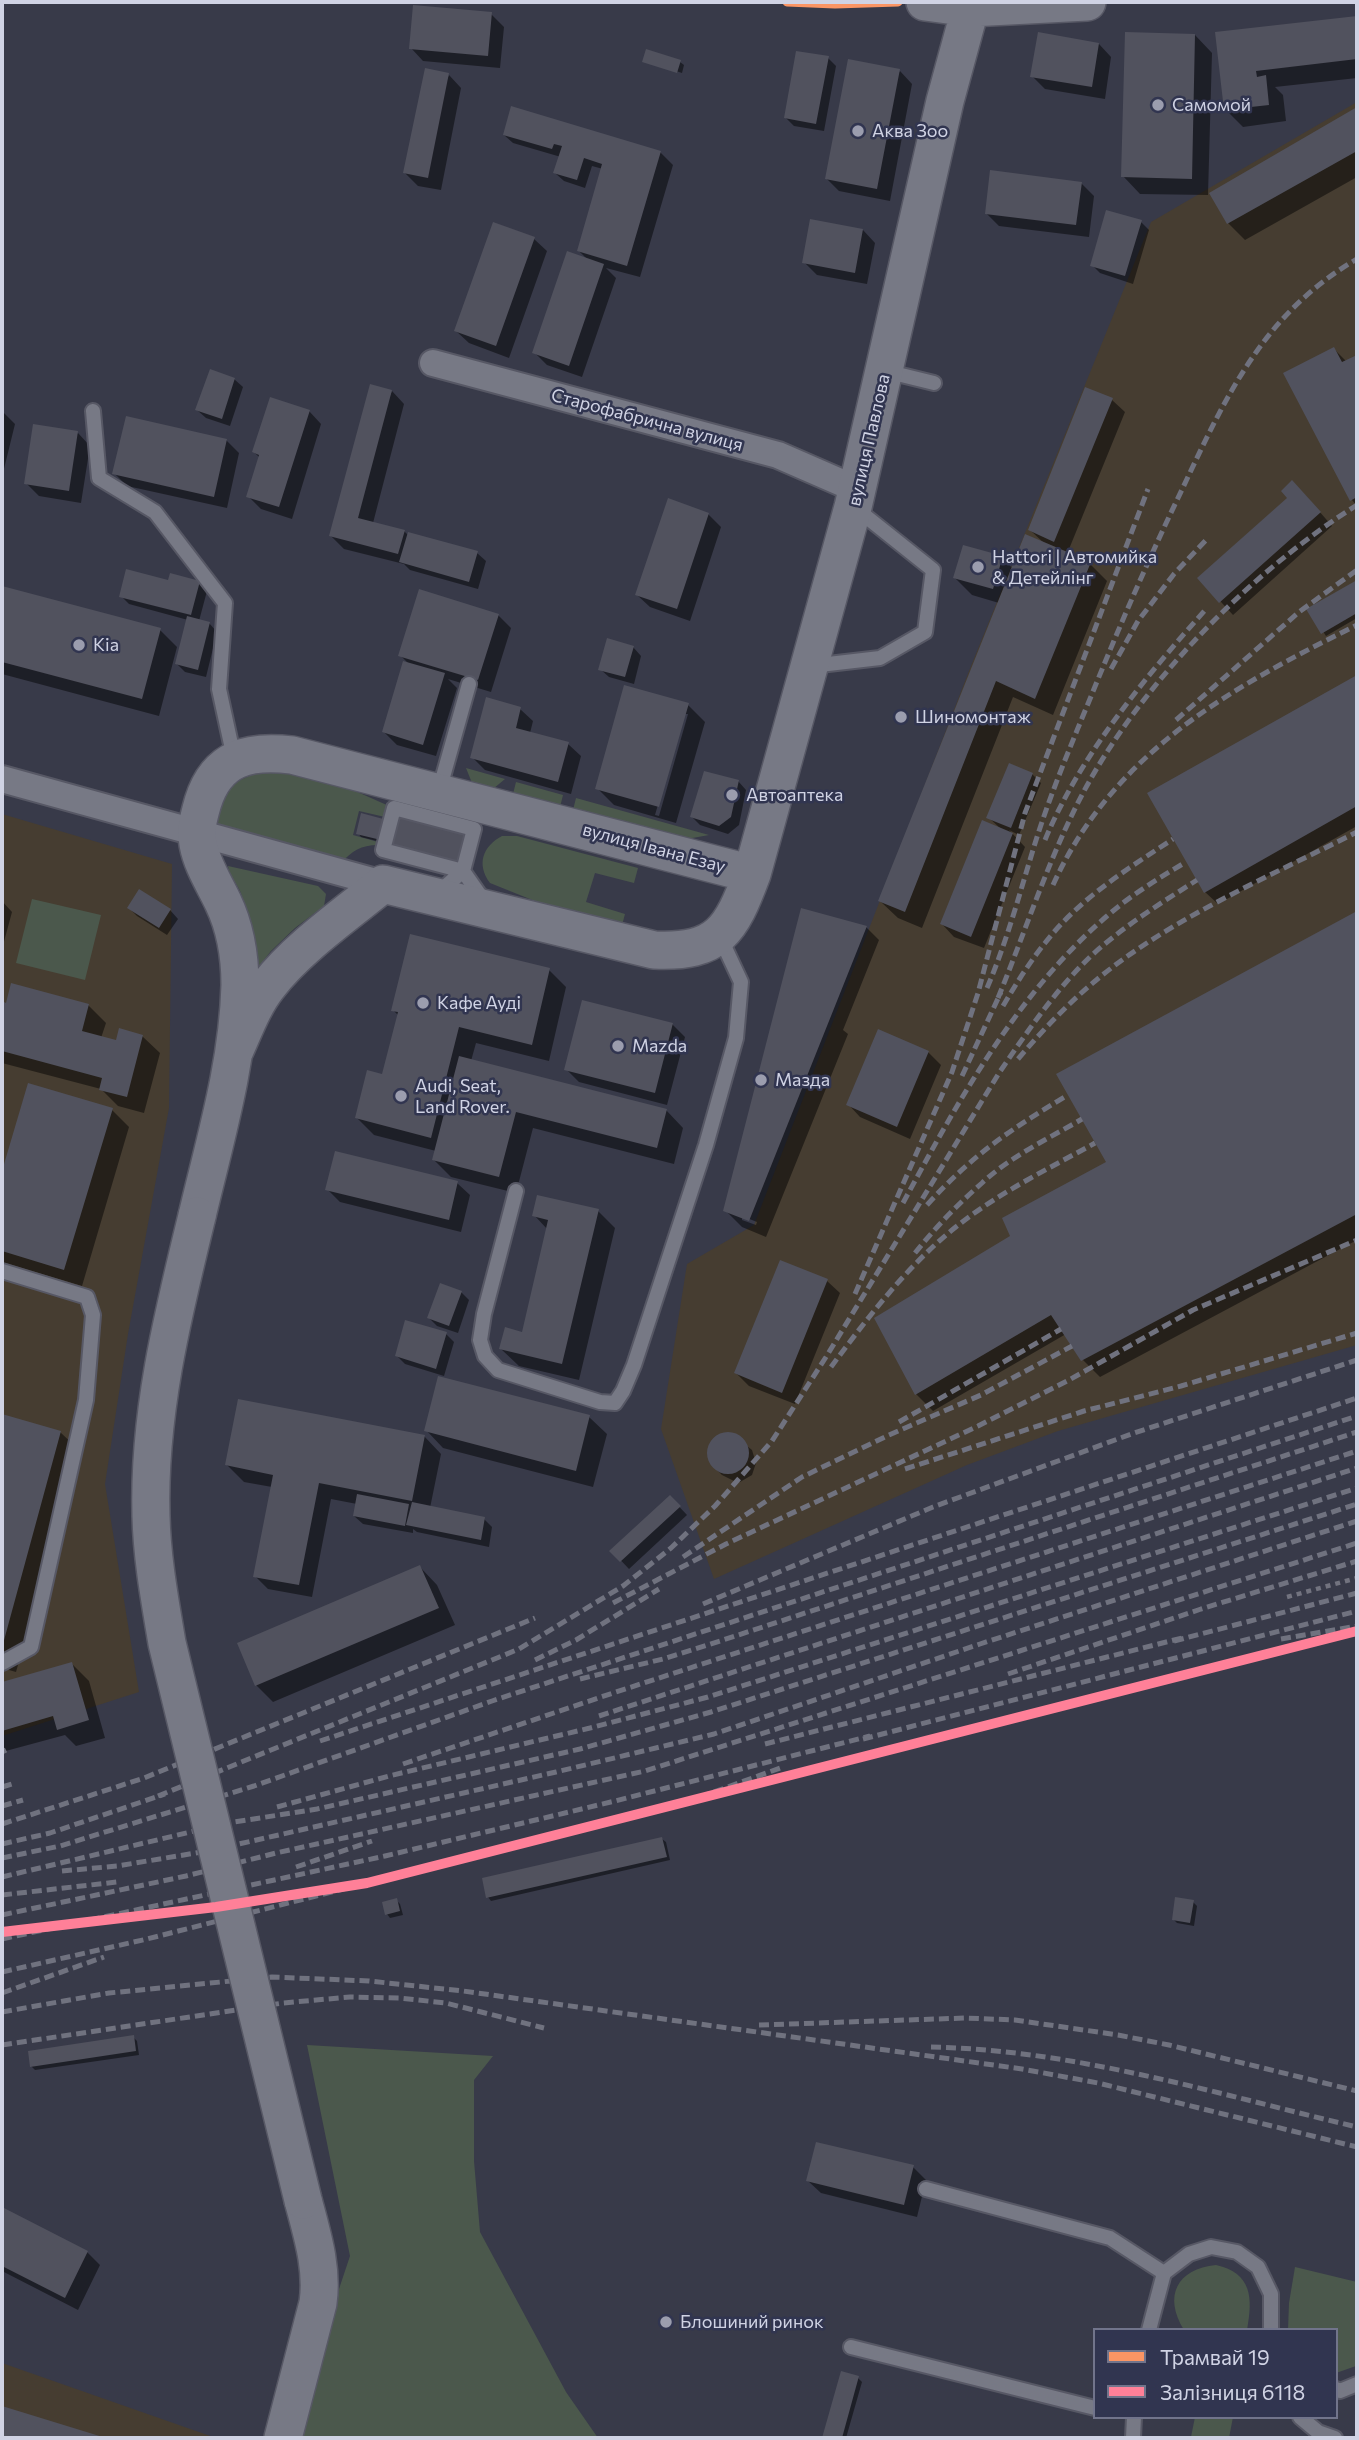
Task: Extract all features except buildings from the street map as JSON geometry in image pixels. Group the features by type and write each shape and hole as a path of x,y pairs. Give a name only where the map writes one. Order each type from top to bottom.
{"main road":[{"path":"925,2 971,5 1087,2"},
{"name":"вулиця Павлова","path":"752,874 855,498 886,371 926,180 971,5"},
{"name":"вулиця Івана Езау","path":"234,760 266,752 292,755 388,793 439,792 752,874"},
{"path":"234,760 221,769 212,781 198,818 196,834 202,860 234,928 240,982 235,1050 163,1367 156,1418 151,1515 154,1565 167,1643 314,2241 321,2282 283,2438"},
{"path":"235,1050 265,989 383,867 434,896 654,950 677,951 699,946 720,935 734,919 752,874"}],"street":[{"name":"Старофабрична вулиця","path":"433,363 778,455 855,498"},
{"path":"2,779 196,834 383,867"}],"lane":[{"path":"886,371 933,383"},
{"path":"93,411 99,478 155,512 225,604 219,689 234,760"},
{"path":"810,666 880,657 925,632 933,570 855,498"},
{"path":"439,792 469,684"},
{"path":"463,871 383,867 388,793 474,829"},
{"path":"434,896 463,871 474,829 506,809"},
{"path":"463,871 490,909"},
{"path":"516,1191 484,1314 480,1340 485,1356 498,1370 600,1402 615,1403 623,1391 646,1326 706,1145 736,1038 741,982 720,935"},
{"path":"2,1271 88,1297 93,1315 86,1400 31,1647 2,1663"},
{"path":"926,2189 1110,2238 1164,2273"},
{"path":"1150,2328 1164,2273 1189,2254 1210,2247 1237,2252 1258,2267 1271,2294 1271,2328"},
{"path":"851,2347 1093,2408"},
{"path":"1338,2390 1357,2384"},
{"path":"1133,2419 1133,2438"},
{"path":"1302,2419 1318,2432 1335,2438"}],"path":[{"path":"1287,1597 1357,1578"}],"shaded area":[{"path":"1357,102 1357,1345 1058,1431 967,1465 714,1579 661,1429 687,1264 754,1225 969,671 1151,222"},
{"path":"2,814 172,864 169,1108 128,1334 105,1484 139,1692 2,1736"},
{"path":"2,2363 216,2438 2,2438"}],"green space":[{"path":"466,768 505,779 493,789 472,783"},
{"path":"280,769 353,790 389,806 385,817 359,811 353,835 378,842 378,845 357,850 341,863 216,826 225,799 236,784 253,775"},
{"path":"516,782 563,795 560,807 513,794"},
{"path":"576,798 709,835 687,839 573,810"},
{"path":"502,836 517,836 638,868 634,883 595,873 586,902 625,914 621,929 567,914 490,883 483,869 484,856 490,845"},
{"path":"228,866 318,886 326,894 324,906 295,928 257,969 247,910"},
{"path":"32,899 101,915 85,980 16,963"},
{"path":"307,2045 493,2056 474,2080 474,2161 480,2232 566,2392 598,2438 301,2438 323,2337 350,2256"},
{"path":"1216,2265 1237,2274 1243,2281 1250,2307 1247,2328 1183,2328 1175,2306 1178,2286 1183,2278"},
{"path":"1295,2267 1357,2282 1356,2366 1338,2372 1338,2328 1288,2328"},
{"path":"1195,2419 1233,2419 1229,2438 1191,2437"}],"railway":[{"path":"987,988 1008,932 1043,818 1071,744 1144,571 1214,424 1245,369 1278,324 1315,288 1357,259"},
{"path":"855,1294 952,1072 978,993 1025,813 1148,489"},
{"path":"998,998 1071,816 1108,750 1137,709 1203,632 1240,595 1278,562 1357,505"},
{"path":"1111,669 1138,621 1174,574 1206,540"},
{"path":"1176,720 1299,612 1357,570"},
{"path":"1045,840 1060,808 1096,747 1139,688 1207,608"},
{"path":"1053,885 1078,838 1108,797 1143,761 1181,728 1265,673 1357,625"},
{"path":"1018,1059 1075,998 1141,947 1232,894 1357,832"},
{"path":"1003,1006 1039,951 1073,912 1105,886 1173,839"},
{"path":"903,1203 968,1087 1018,1013 1045,979 1075,946 1116,908 1186,862"},
{"path":"158,1796 519,1649 623,1586 671,1548 715,1506 772,1441 999,1073 1054,996 1104,944 1197,880"},
{"path":"962,1076 1001,992"},
{"path":"927,1205 993,1144 1068,1095"},
{"path":"915,1253 993,1173 1030,1148 1082,1119"},
{"path":"831,1367 891,1291 943,1238 1026,1180 1095,1143"},
{"path":"613,1603 726,1544 978,1426 1069,1380 1193,1310 1357,1240"},
{"path":"899,1422 1061,1329"},
{"path":"905,1469 1084,1411 1181,1386 1357,1333"},
{"path":"683,1557 802,1477 981,1395 1072,1346"},
{"path":"703,1604 933,1507 1134,1433 1357,1360"},
{"path":"320,1741 1357,1398"},
{"path":"2,1858 60,1846 254,1786 492,1701 1357,1416"},
{"path":"580,1679 663,1659 720,1641 1357,1432"},
{"path":"403,1764 1357,1451"},
{"path":"599,1716 1357,1468"},
{"path":"277,1807 389,1776 708,1697 1357,1488"},
{"path":"2,1877 228,1823 317,1809 580,1749 711,1712 1357,1504"},
{"path":"62,1871 117,1866 208,1851 714,1734 1357,1521"},
{"path":"2,1915 186,1876 276,1853 645,1771 1357,1543"},
{"path":"1008,1674 1201,1609 1357,1561"},
{"path":"535,1660 576,1640 659,1589"},
{"path":"1174,1641 1357,1593"},
{"path":"863,1739 1357,1611"},
{"path":"2,1824 144,1778 535,1618"},
{"path":"1281,1639 1357,1626"},
{"path":"765,1744 1182,1638"},
{"path":"2,1939 385,1856 870,1736"},
{"path":"2,1752 6,1750"},
{"path":"700,1797 783,1767"},
{"path":"2,1787 15,1783"},
{"path":"2,1844 50,1833 165,1794"},
{"path":"2,1806 23,1800"},
{"path":"296,1867 372,1841"},
{"path":"2,1895 117,1882"},
{"path":"2,1972 147,1939 367,1883"},
{"path":"2,1993 104,1957"},
{"path":"2,2012 109,1993 272,1977 369,1981 463,1991 1022,2069 1098,2083 1357,2147"},
{"path":"2,2045 283,2003 350,1997 446,2003 544,2028"},
{"path":"759,2025 965,2018 1015,2020 1169,2045 1357,2091"},
{"path":"931,2047 985,2050 1093,2065 1357,2127"}],"tram line":[{"name":"19","path":"787,2 898,2"}],"rail line":[{"name":"6118","path":"2,1932 216,1907 367,1883 1357,1631"}],"place":[{"name":"Самомой","path":"1158,105"},
{"name":"Аква Зоо","path":"858,131"},
{"name":"Hattori | Автомийка & Детейлінг","path":"978,567"},
{"name":"Kia","path":"79,645"},
{"name":"Шиномонтаж","path":"901,717"},
{"name":"Автоаптека","path":"732,795"},
{"name":"Кафе Ауді","path":"423,1003"},
{"name":"Mazda","path":"618,1046"},
{"name":"Мазда","path":"761,1080"},
{"name":"Audi, Seat, Land Rover.","path":"401,1096"},
{"name":"Блошиний ринок","path":"666,2322"}]}
